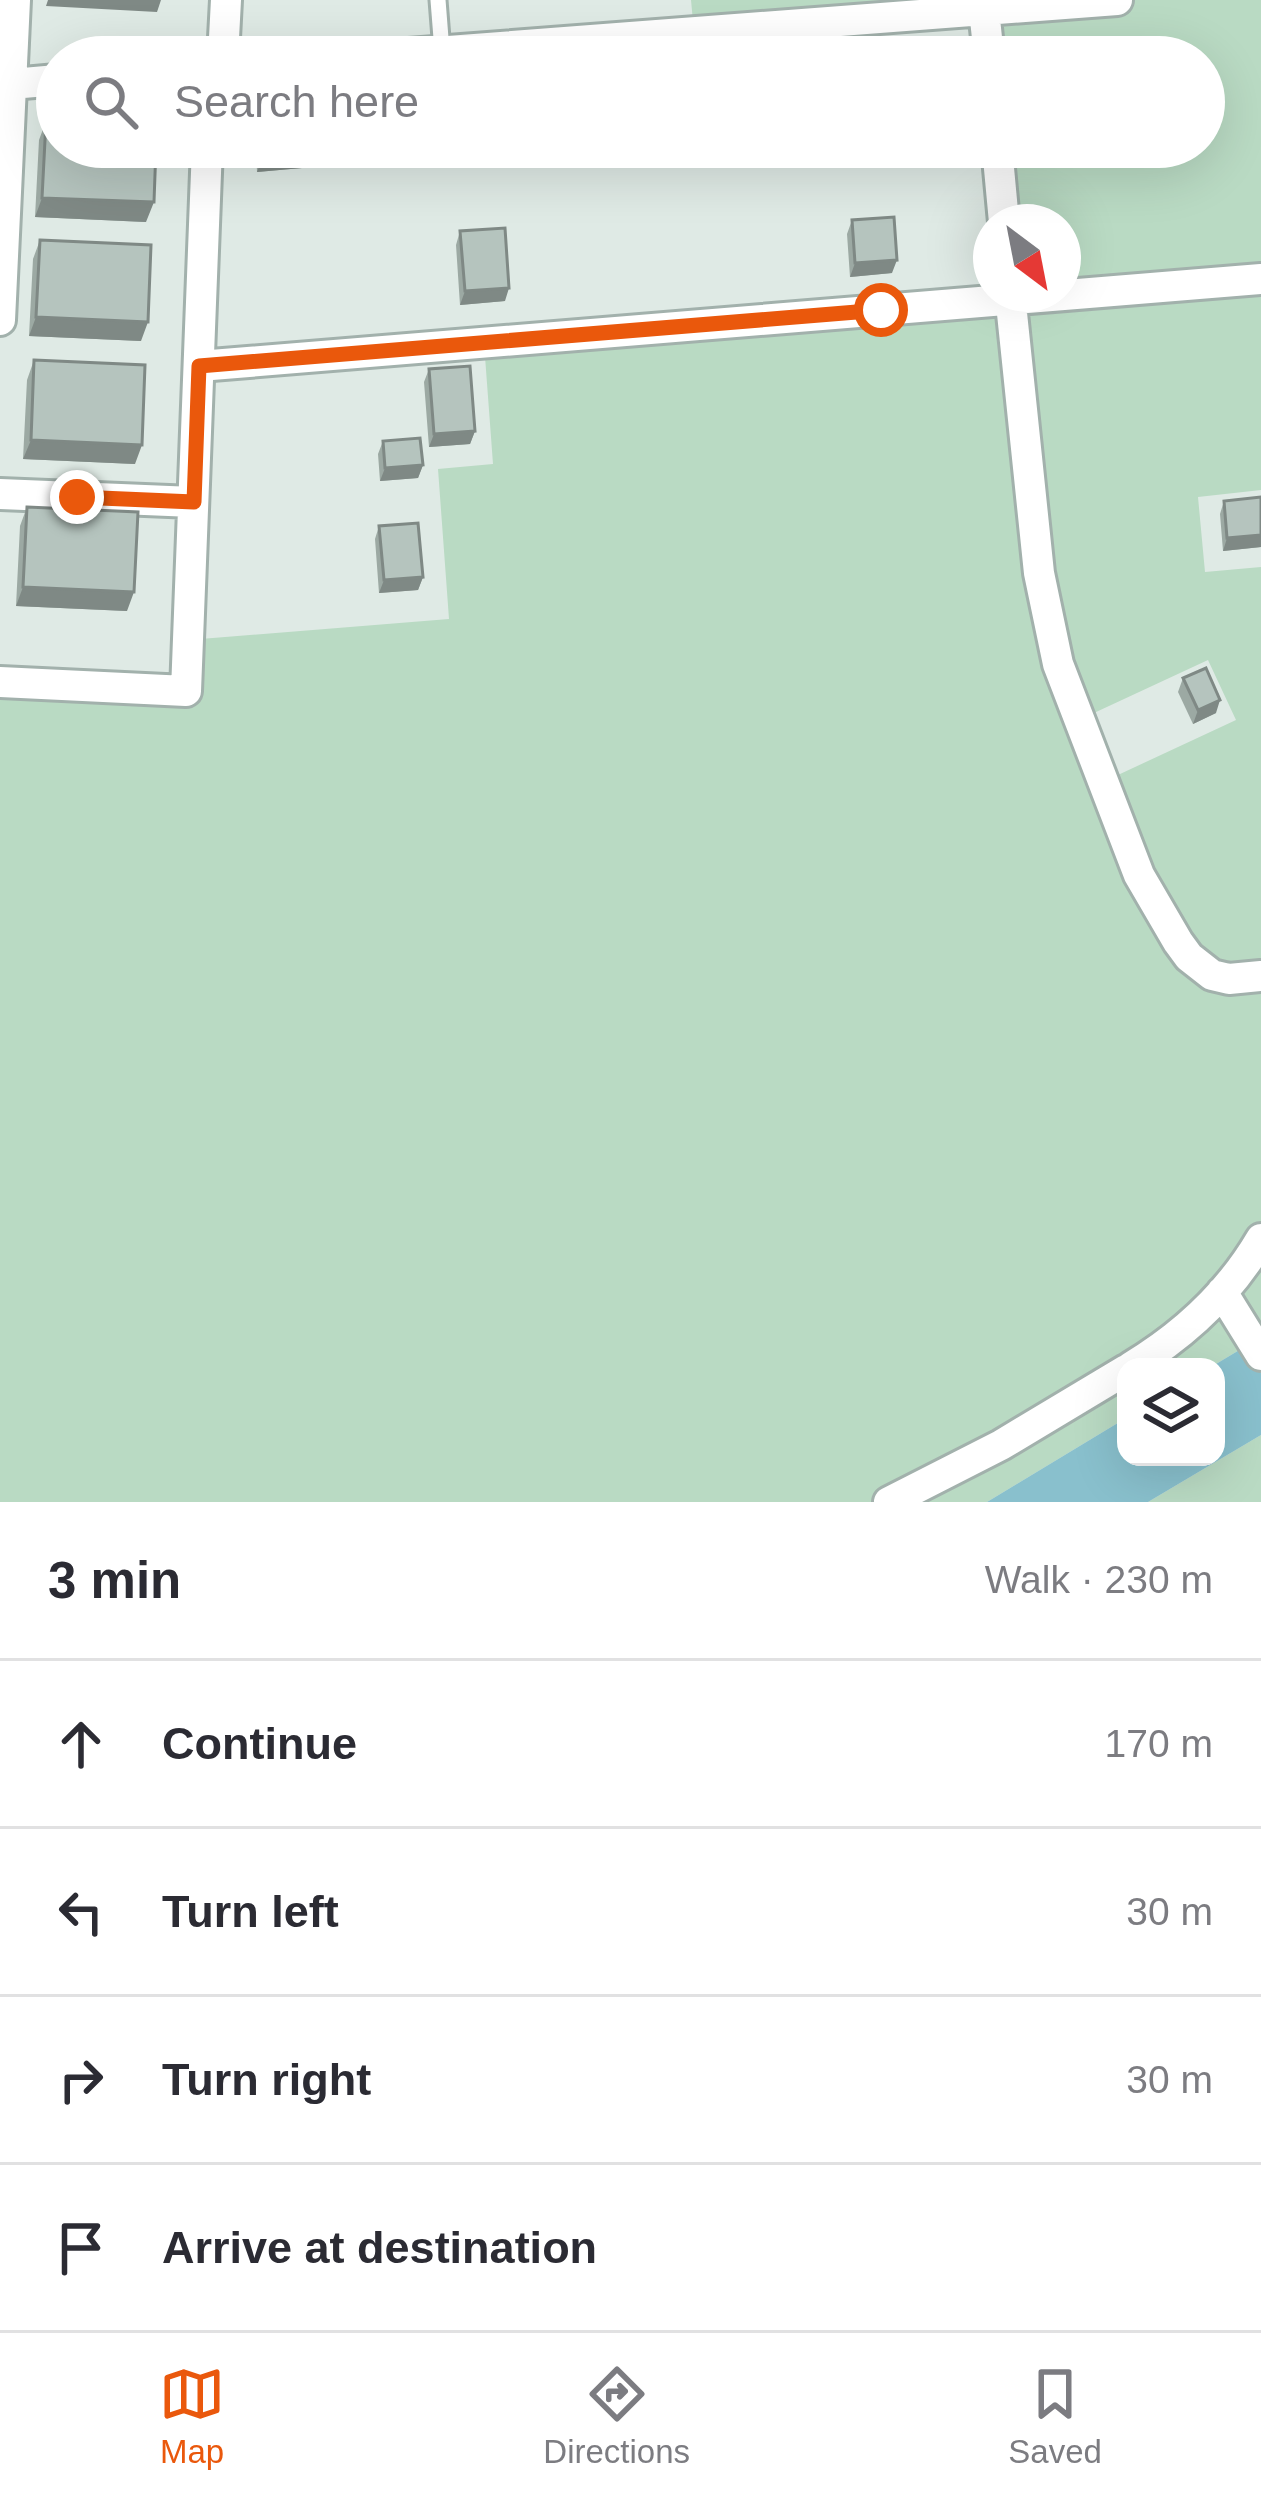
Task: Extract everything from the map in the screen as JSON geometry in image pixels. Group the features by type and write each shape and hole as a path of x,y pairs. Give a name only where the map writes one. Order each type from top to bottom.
{"street":[{"path":"0,320 6,84 15,0"},
{"path":"225,36 226,0"},
{"path":"627,36 984,5 1117,0"},
{"path":"984,5 987,36"},
{"path":"6,84 36,82"},
{"path":"0,682 186,691 207,168"},
{"path":"999,168 1002,204"},
{"path":"1081,292 1261,278"},
{"path":"199,366 973,300"},
{"path":"1013,312 1039,573 1058,664 1139,875 1178,942 1212,975 1229,979 1261,976"},
{"path":"0,494 194,502"},
{"path":"1146,1358 1204,1312 1244,1268 1261,1238"},
{"path":"1222,1292 1258,1346"},
{"path":"889,1502 1001,1445 1117,1376"}],"lane":[{"path":"438,0 441,36"}],"green space":[{"path":"691,0 1261,0 1261,490 1198,497 1205,572 1261,567 1261,1337 1225,1359 1117,1358 1117,1423 987,1502 0,1502 0,682 185,691 188,640 449,619 438,469 493,464 484,343 973,302 973,312 1081,312 1081,204 1002,204 999,168 1225,168 1225,36 987,36 984,11 694,32","holes":["1208,660 1236,720 1105,781 1081,719"]},
{"path":"1261,1435 1261,1502 1148,1502 1209,1466 1225,1466 1225,1456"}],"water":[{"path":"1261,1337 1261,1435 1225,1456 1225,1359"},
{"path":"1117,1423 1117,1466 1209,1466 1148,1502 987,1502"}],"building":[{"path":"44,168 155,168 154,202 42,198"},
{"path":"894,217 897,260 855,263 852,220"},
{"path":"505,228 509,288 465,291 460,231"},
{"path":"40,240 151,245 148,322 36,317"},
{"path":"34,360 145,365 142,445 31,440"},
{"path":"470,366 475,431 434,434 429,369"},
{"path":"420,438 423,465 385,468 383,441"},
{"path":"1261,497 1261,535 1227,538 1224,501"},
{"path":"27,507 138,512 134,592 23,587"},
{"path":"418,523 423,577 384,580 379,526"},
{"path":"1206,668 1220,700 1198,710 1183,678"}],"route":[{"path":"77,497 194,502 199,366 881,310"}]}
